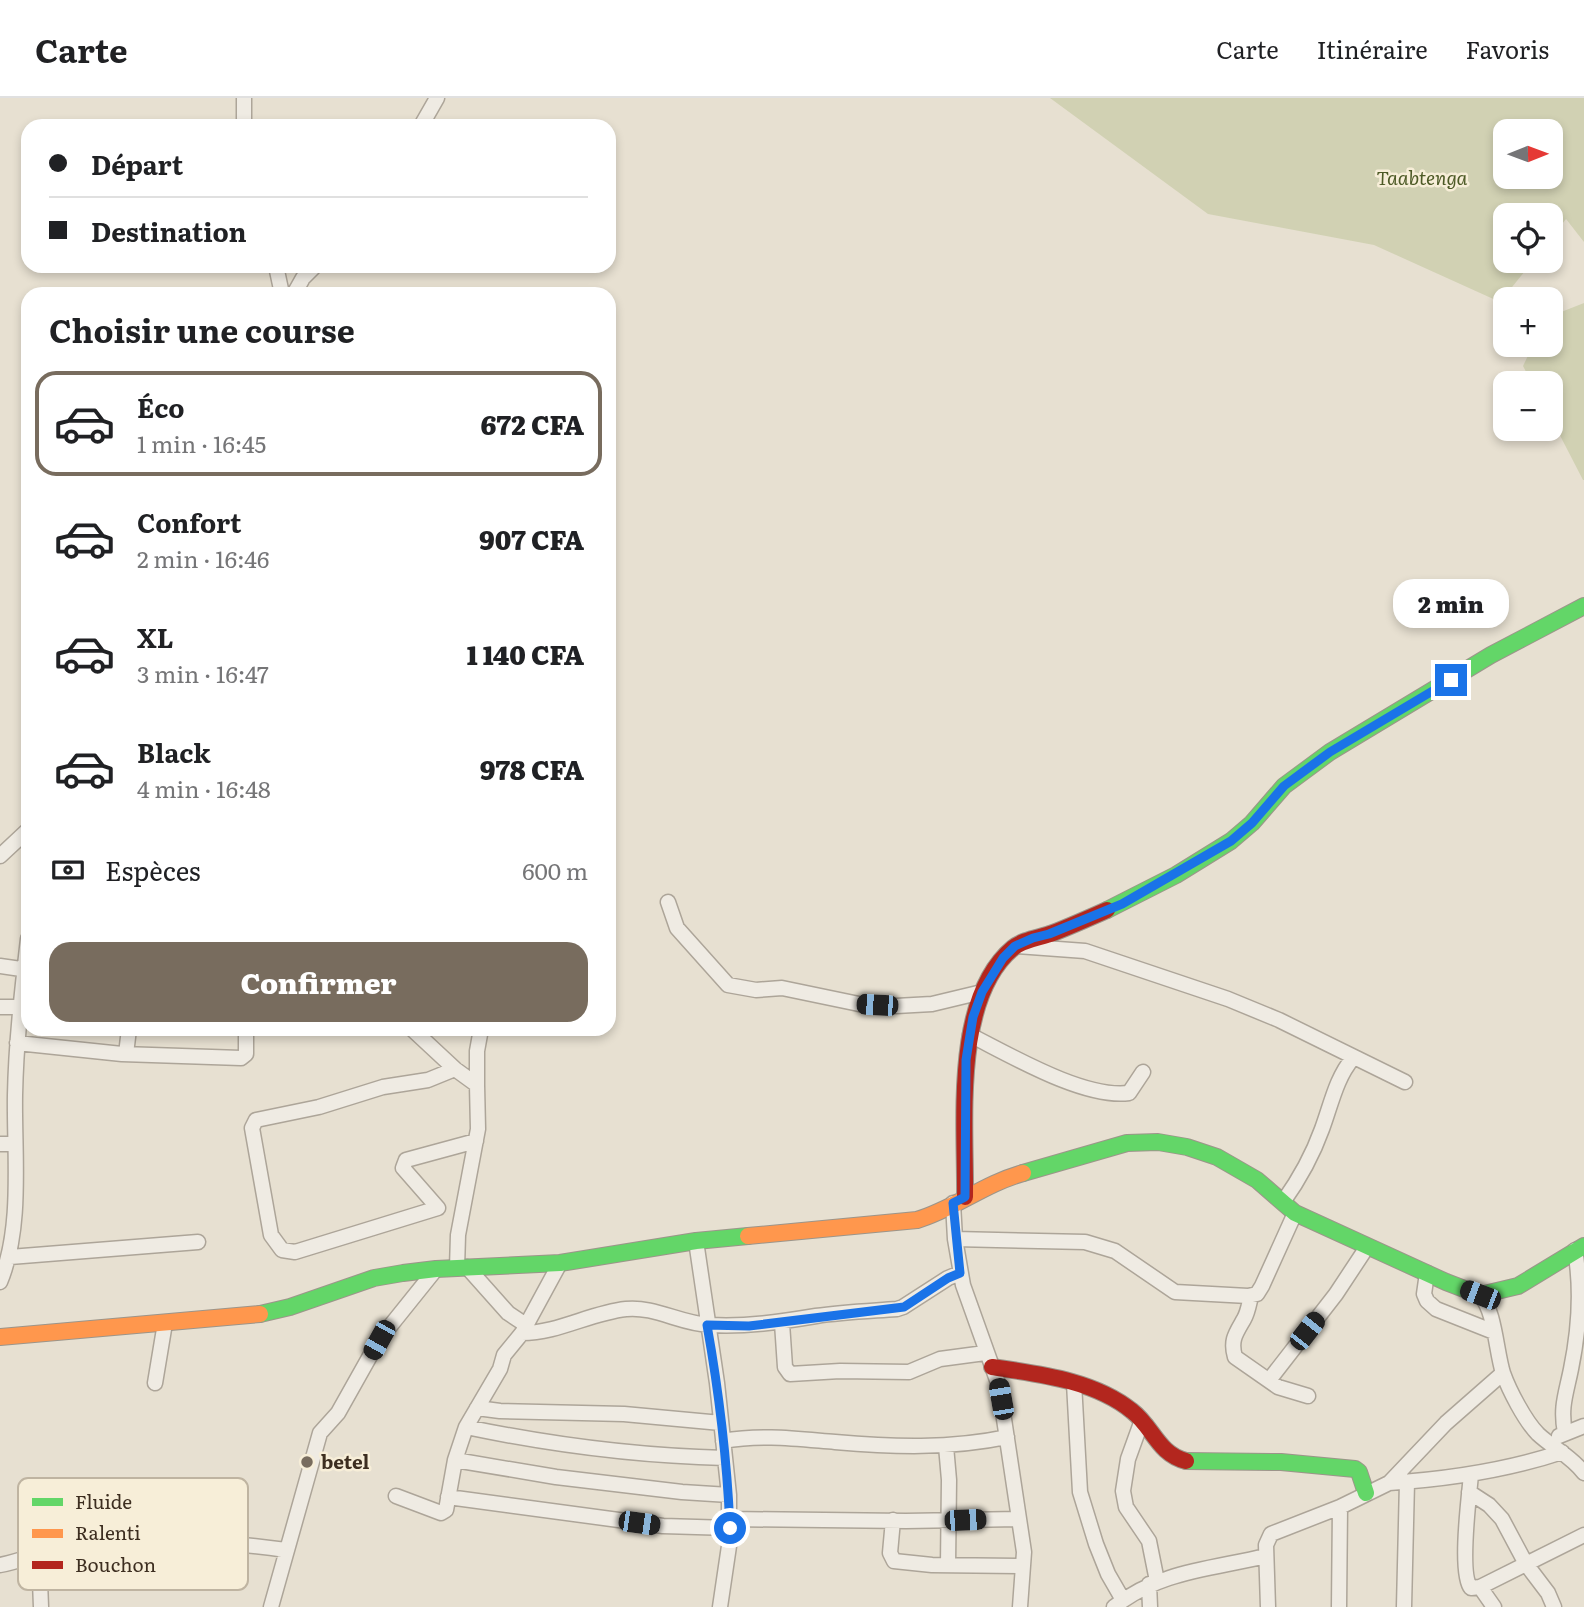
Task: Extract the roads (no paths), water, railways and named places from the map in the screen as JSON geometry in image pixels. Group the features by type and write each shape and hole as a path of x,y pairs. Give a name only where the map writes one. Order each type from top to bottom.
{"street":[{"path":"244,98 244,119"},
{"path":"425,119 436,98"},
{"path":"1020,1607 1024,1552 998,1383 960,1273 955,1239 966,1060 973,1017 982,992 1003,958 1015,946 1122,904 1176,875 1231,841 1252,823 1284,786 1330,752 1491,655 1584,606"},
{"path":"0,856 21,836"},
{"path":"668,902 677,928 728,985 755,990 782,988 859,1004 897,1006 932,1004 982,992"},
{"path":"1015,946 1086,951 1228,999 1279,1020 1405,1082"},
{"path":"0,965 21,969"},
{"path":"0,1007 21,1007 7,1144 10,1257 1,1278"},
{"path":"970,1035 1080,1086 1129,1093 1143,1072"},
{"path":"126,1054 128,1036"},
{"path":"17,1043 126,1054 241,1058 246,1051 246,1036"},
{"path":"420,1036 477,1085"},
{"path":"480,1036 477,1051 476,1141 462,1213 462,1268 524,1329 552,1330 629,1309 707,1325 749,1326 782,1323 817,1316 904,1307 960,1273"},
{"path":"955,1239 1085,1242 1115,1251 1175,1292 1251,1296 1257,1294 1289,1208 1293,1188 1316,1143 1339,1082 1353,1058"},
{"path":"455,1069 429,1080 383,1087 319,1107 256,1120 252,1128 271,1235 287,1252 295,1252 438,1208 462,1213"},
{"path":"0,1074 16,1074"},
{"path":"438,1208 403,1168 404,1163 406,1160 476,1141"},
{"path":"0,1337 259,1314 290,1307 374,1278 436,1269 561,1263 696,1241 917,1220 937,1214 1003,1179 1102,1149 1139,1141 1187,1147 1217,1157 1257,1180 1289,1208 1329,1230 1480,1295 1487,1305 1503,1373 1528,1421 1538,1434 1584,1473"},
{"path":"696,1241 717,1383 729,1495 727,1568 720,1607"},
{"path":"10,1257 198,1242"},
{"path":"1269,1380 1336,1294 1367,1247"},
{"path":"1480,1295 1518,1286 1580,1248"},
{"path":"1565,1433 1562,1407 1577,1372 1582,1305 1580,1248"},
{"path":"396,1496 441,1513 446,1510 455,1460 466,1427 500,1369 504,1355 524,1329 561,1263"},
{"path":"271,1607 320,1433 338,1413 379,1340 436,1269"},
{"path":"1427,1273 1424,1294 1431,1305 1494,1332"},
{"path":"1251,1296 1244,1318 1234,1334 1233,1352 1238,1361 1278,1387 1308,1396"},
{"path":"155,1383 165,1323"},
{"path":"782,1323 785,1367 790,1374 841,1371 909,1372 940,1359 989,1360 1074,1383 1128,1407 1163,1448 1178,1459 1279,1462 1354,1469 1359,1472 1366,1493"},
{"path":"1389,1483 1446,1423 1503,1373"},
{"path":"1074,1383 1080,1492 1118,1603 1153,1582 1187,1572 1266,1556"},
{"path":"477,1408 661,1416 721,1423"},
{"path":"1141,1423 1128,1459 1123,1491 1126,1507 1149,1541 1153,1582 1150,1607"},
{"path":"1548,1441 1584,1426"},
{"path":"466,1427 638,1454 725,1458"},
{"path":"723,1441 771,1437 892,1446 946,1446 1007,1437"},
{"path":"946,1446 949,1480 948,1565"},
{"path":"1268,1607 1266,1556 1267,1541 1272,1534 1340,1507 1389,1483 1471,1475 1513,1467 1562,1452"},
{"path":"455,1460 556,1477 729,1495"},
{"path":"1471,1475 1465,1576 1471,1588 1480,1587 1584,1535"},
{"path":"1404,1607 1407,1482"},
{"path":"1469,1492 1489,1505 1502,1519 1526,1564 1548,1593 1553,1607"},
{"path":"448,1497 663,1526 1019,1519"},
{"path":"1339,1607 1340,1507"},
{"path":"893,1520 890,1553 894,1561 1023,1566"},
{"path":"248,1545 286,1549"},
{"path":"0,1565 18,1560"},
{"path":"1480,1587 1493,1607"}],"place":[{"name":"betel","path":"307,1462"}],"park label":[{"name":"Taabtenga","path":"1422,178"}]}
